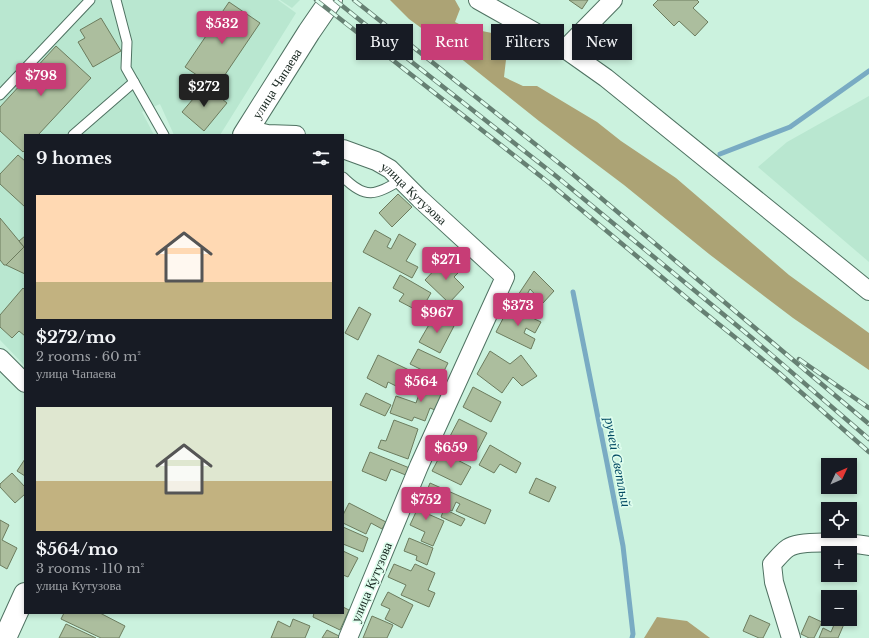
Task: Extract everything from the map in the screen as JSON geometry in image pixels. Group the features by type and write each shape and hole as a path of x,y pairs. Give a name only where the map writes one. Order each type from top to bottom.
{"street":[{"name":"улица Чапаева","path":"246,132 308,32 331,0"},
{"path":"478,0 566,49 606,78 869,291"},
{"path":"566,49 614,0"},
{"path":"246,132 267,134"},
{"name":"улица Кутузова","path":"344,149 376,161 390,169 505,278 419,466 348,638"},
{"path":"0,358 24,382"},
{"path":"791,638 774,582 772,564 788,548 801,543 852,543 869,546"},
{"path":"5,638 24,596"}],"lane":[{"path":"0,95 90,0"},
{"path":"116,0 127,42 126,68 163,134"},
{"path":"74,134 134,82"},
{"path":"344,178 360,190 370,193 382,191 401,180"}],"shaded area":[{"path":"0,0 278,0 296,13 221,134 174,134 160,104 142,112 153,134 24,134 24,365 0,340"},
{"path":"280,0 300,0 292,8"},
{"path":"390,0 455,0 460,9 455,22 459,24 421,24 421,28 409,19"},
{"path":"483,31 491,33 491,60 506,60 504,77 523,86 537,86 597,122 621,141 676,178 789,275 869,333 869,370 793,318 709,254 624,185 539,121 463,60 483,60"},
{"path":"869,96 869,262 758,167 787,142"},
{"path":"657,617 687,621 710,638 644,638"}],"building":[{"path":"569,0 588,0 582,9"},
{"path":"658,0 697,0 699,2 693,8 708,22 695,36 679,21 674,26 653,5"},
{"path":"229,2 260,23 216,88 185,67"},
{"path":"101,18 121,51 93,67 78,42 85,38 80,30"},
{"path":"56,46 91,78 39,134 24,134 23,152 0,131 0,107"},
{"path":"205,85 227,103 204,131 182,112"},
{"path":"18,155 24,160 24,206 0,184 0,174"},
{"path":"398,194 412,207 392,227 379,213"},
{"path":"0,218 24,247 6,265 4,265 0,260"},
{"path":"375,230 391,239 387,247 391,249 399,234 416,244 406,261 418,267 412,278 363,252"},
{"path":"24,237 24,247 19,241"},
{"path":"24,247 24,274 6,265"},
{"path":"451,262 460,271 454,277 464,287 449,303 425,280 441,263 446,267"},
{"path":"534,271 554,291 543,303 530,289 523,302 516,298"},
{"path":"400,275 431,293 420,312 399,301 404,294 393,288"},
{"path":"23,288 24,335 19,331 12,338 0,327 0,315"},
{"path":"359,307 371,314 358,340 345,333"},
{"path":"509,307 541,322 535,333 526,328 524,333 535,339 531,349 496,332"},
{"path":"434,316 454,326 440,353 419,342"},
{"path":"418,349 448,363 440,379 410,364"},
{"path":"490,351 510,364 521,355 537,376 522,386 513,377 502,393 477,374"},
{"path":"378,355 409,370 400,388 388,382 386,388 367,378"},
{"path":"424,380 448,389 440,412 430,408 425,421 414,417 412,421 390,413 396,396 416,403"},
{"path":"473,387 501,402 491,422 463,407"},
{"path":"366,393 391,405 385,416 360,405"},
{"path":"459,419 487,433 476,454 448,440"},
{"path":"394,420 418,429 408,459 378,448 381,440 386,441"},
{"path":"490,445 521,463 516,473 500,464 494,473 479,465"},
{"path":"370,452 412,469 408,476 391,469 386,481 362,471"},
{"path":"442,452 471,467 461,485 432,471"},
{"path":"24,460 24,475 17,471"},
{"path":"12,473 24,486 24,495 15,503 0,487 0,484"},
{"path":"536,478 556,487 549,502 529,493"},
{"path":"430,483 491,510 485,524 456,511 460,504 456,502 452,511 424,498"},
{"path":"416,497 433,504 428,514 444,521 433,546 421,541 425,532 410,525 416,512 411,510"},
{"path":"349,503 386,522 382,529 371,523 366,534 344,523 344,513"},
{"path":"444,509 465,519 461,526 441,517"},
{"path":"0,520 9,525 2,540 17,548 7,569 0,565"},
{"path":"344,527 368,538 363,552 344,544"},
{"path":"409,538 433,548 427,565 416,560 417,556 404,551"},
{"path":"344,551 358,558 348,577 344,575"},
{"path":"394,564 411,571 415,564 435,573 428,590 435,593 429,607 401,595 406,585 388,577"},
{"path":"388,592 413,605 402,628 385,619 390,609 381,605"},
{"path":"344,608 349,610 340,630 313,617 314,614 344,614"},
{"path":"64,614 102,614 125,626 119,638 101,638 61,619"},
{"path":"750,615 770,624 763,638 759,638 743,631"},
{"path":"372,616 393,625 387,638 363,638"},
{"path":"809,616 821,622 814,638 809,638 801,634"},
{"path":"293,619 310,626 305,638 271,638 278,621 290,627"},
{"path":"66,624 96,638 59,638"},
{"path":"834,626 843,626 838,638 819,638 823,628 831,632"},
{"path":"327,630 343,638 322,638"}],"waterway":[{"name":"ручей Светлый","path":"720,154 790,127 869,71"},
{"name":"ручей Светлый","path":"573,292 623,546 633,634 632,638"}],"railway":[{"path":"316,0 548,182 778,372 869,452"},
{"path":"335,0 556,176 752,338 869,439"},
{"path":"354,0 569,171 869,424"},
{"path":"799,359 869,408"}]}
